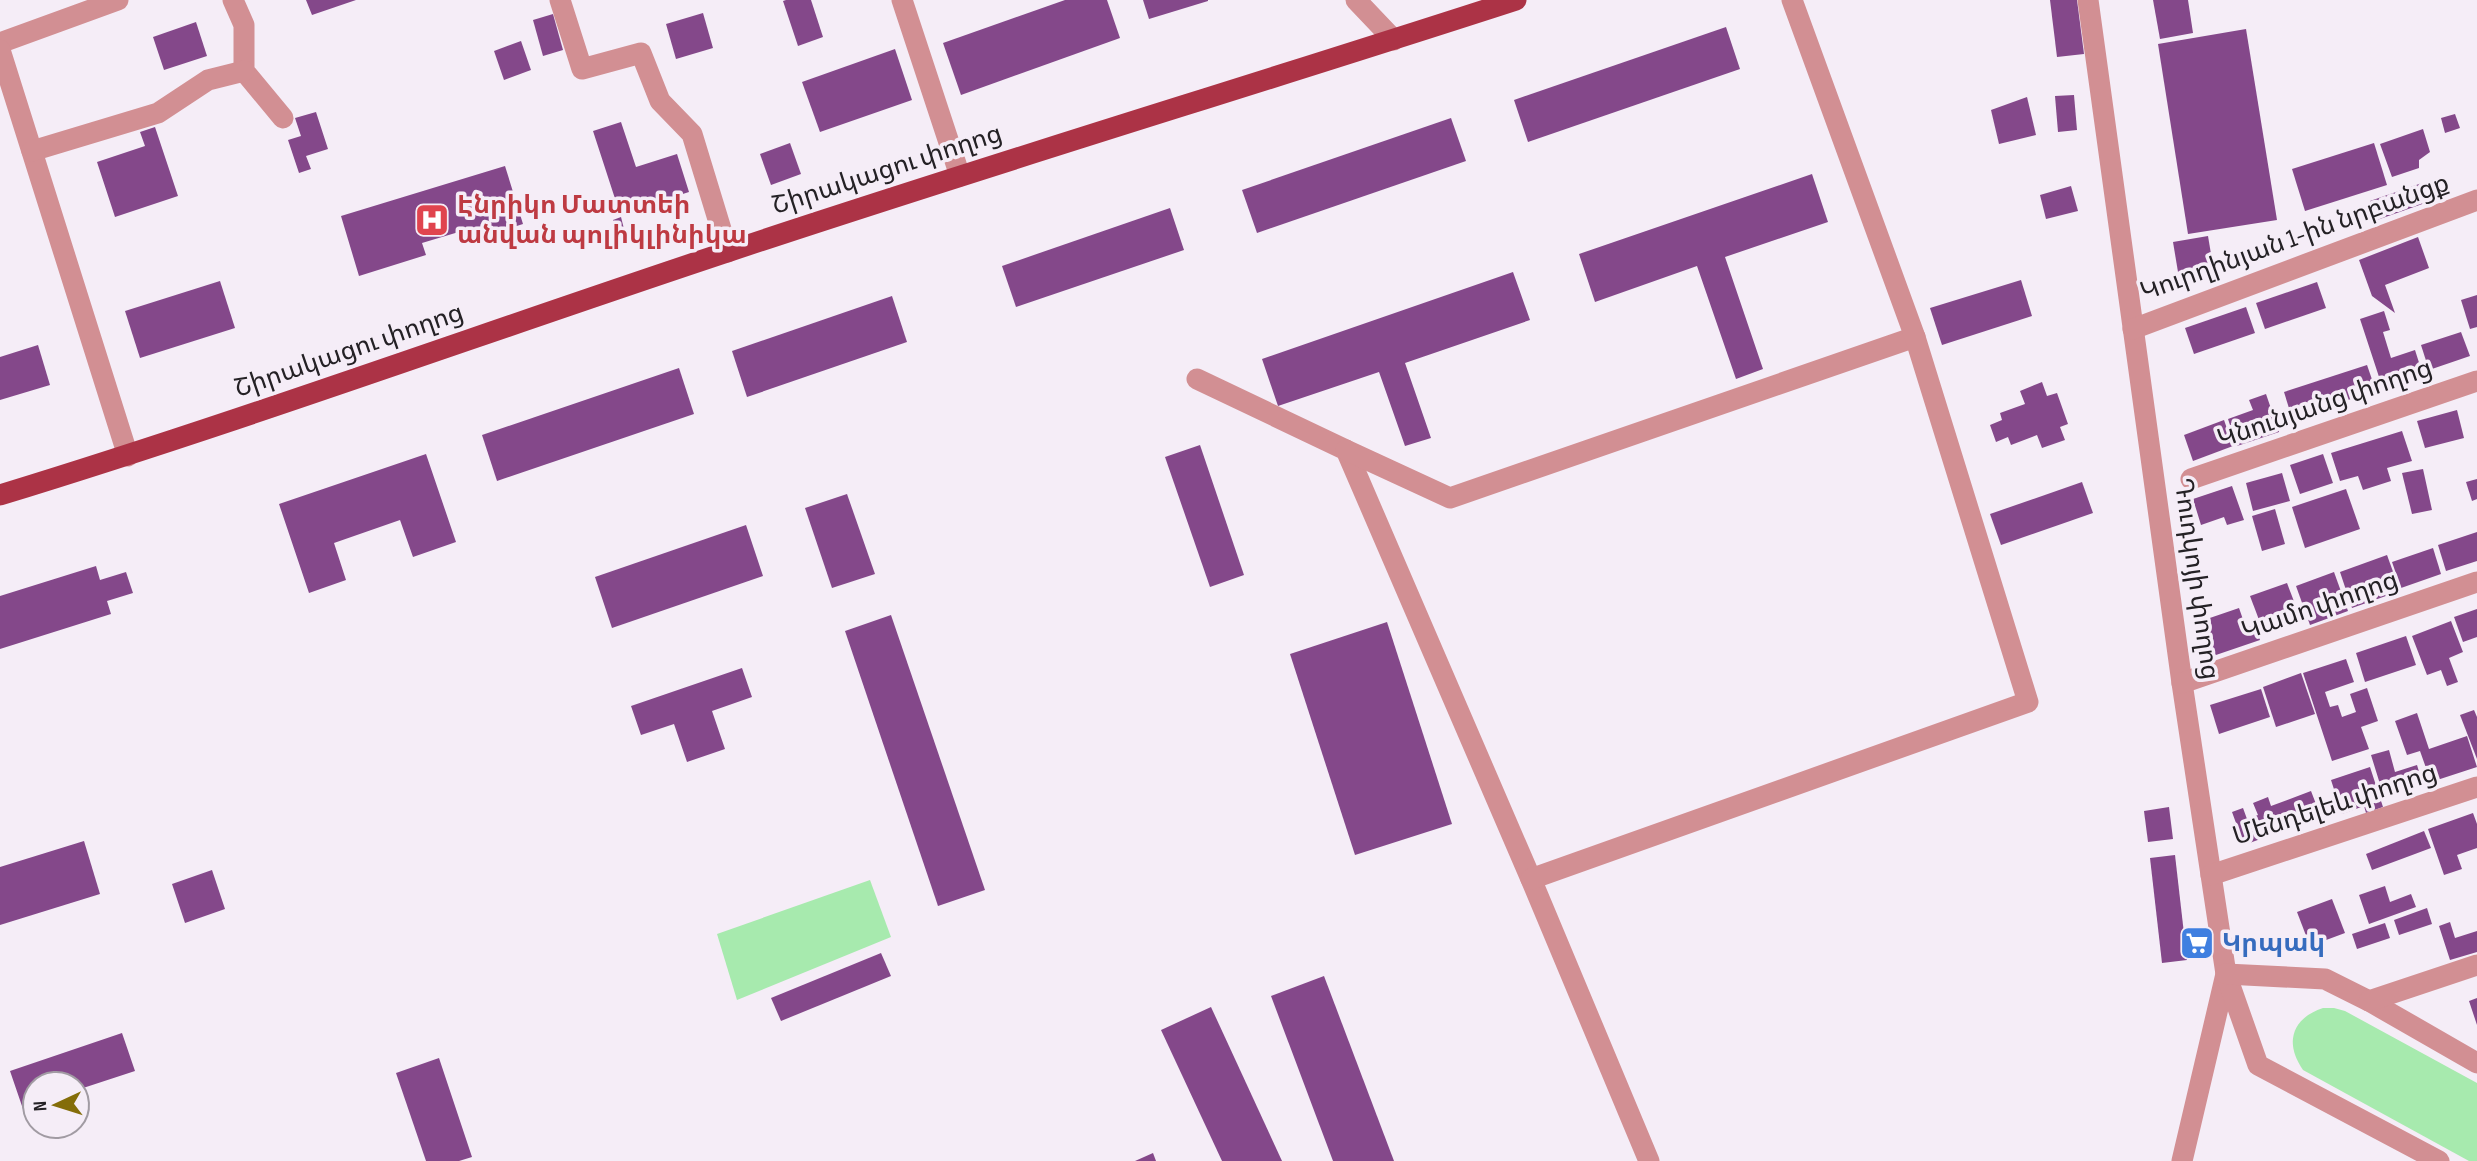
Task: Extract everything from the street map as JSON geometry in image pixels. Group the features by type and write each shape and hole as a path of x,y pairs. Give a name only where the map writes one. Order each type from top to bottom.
{"main road":[{"name":"Շիրակացու փողոց","path":"0,495 128,456 728,251 1516,0"}],"street":[{"path":"0,43 118,0"},
{"path":"233,0 244,24 244,71 284,118"},
{"path":"560,0 582,69 642,53 660,101 692,134 728,251"},
{"path":"902,0 960,176"},
{"path":"1356,0 1394,40"},
{"path":"1531,879 2028,702 1915,337 1792,0"},
{"name":"Դուդկոյի փողոց","path":"2088,0 2182,683 2226,974 2182,1161"},
{"path":"0,50 128,456"},
{"path":"32,151 158,113 208,80 244,71"},
{"name":"Կուրղինյան 1-ին նրբանցք","path":"2133,329 2477,200"},
{"path":"1197,379 1450,498 1915,337"},
{"name":"Կնունյանց փողոց","path":"2191,480 2477,380"},
{"path":"1346,450 1649,1161"},
{"name":"Կամո փողոց","path":"2182,683 2477,582"},
{"name":"Մենդելեև փողոց","path":"2211,875 2477,787"},
{"path":"2369,1001 2477,965"},
{"path":"2439,1161 2258,1065 2226,974 2325,979 2477,1063"}],"green space":[{"path":"870,880 891,937 737,1000 717,934"},
{"path":"2323,1008 2345,1011 2477,1083 2477,1161 2469,1161 2303,1070 2294,1050 2294,1033 2304,1018"}],"building":[{"path":"306,0 356,0 312,15"},
{"path":"811,0 823,37 798,46 783,1"},
{"path":"1065,0 1107,0 1120,38 961,95 943,43"},
{"path":"1143,0 1208,0 1208,1 1149,19"},
{"path":"2050,0 2077,0 2084,54 2057,57"},
{"path":"2153,0 2188,0 2193,33 2160,39"},
{"path":"703,13 713,48 676,59 666,24"},
{"path":"553,14 563,50 543,56 533,20"},
{"path":"196,22 207,56 164,70 153,37"},
{"path":"1726,27 1740,69 1528,142 1514,100"},
{"path":"2246,29 2277,220 2188,234 2158,44"},
{"path":"521,41 531,70 504,80 494,51"},
{"path":"895,49 912,100 820,132 802,82"},
{"path":"2074,95 2077,130 2058,132 2055,96"},
{"path":"2027,97 2036,135 1999,144 1991,110"},
{"path":"316,112 328,149 306,156 311,169 299,173 288,140 301,136 295,118"},
{"path":"2455,114 2460,128 2445,133 2441,118"},
{"path":"1451,118 1466,161 1257,233 1242,190"},
{"path":"621,122 636,167 677,154 689,192 620,214 593,131"},
{"path":"155,127 178,196 115,217 97,162 145,146 140,132"},
{"path":"2423,129 2430,152 2419,160 2419,168 2392,177 2380,144"},
{"path":"790,143 801,174 771,185 760,154"},
{"path":"2374,143 2387,185 2305,211 2292,169"},
{"name":"Էնրիկո Մատտեի անվան պոլիկլինիկա","path":"505,166 523,224 466,242 462,231 422,243 426,255 359,276 341,216"},
{"path":"1812,174 1828,222 1725,257 1763,369 1736,379 1697,266 1595,302 1579,254"},
{"path":"2422,183 2428,202 2377,220 2370,201"},
{"path":"2071,186 2078,211 2046,219 2040,195"},
{"path":"1170,208 1184,250 1016,307 1002,266"},
{"path":"621,217 624,229 616,231 613,220"},
{"path":"2208,236 2215,278 2180,284 2173,242"},
{"path":"2418,237 2429,268 2385,285 2395,313 2372,296 2359,260"},
{"path":"1513,272 1530,320 1405,363 1431,438 1405,446 1379,372 1278,406 1262,359"},
{"path":"2021,280 2032,316 1942,345 1930,308"},
{"path":"220,281 235,328 140,358 125,311"},
{"path":"2317,282 2326,308 2265,329 2256,303"},
{"path":"2477,295 2477,327 2470,329 2461,300"},
{"path":"892,296 907,342 747,397 732,351"},
{"path":"2246,307 2255,333 2194,354 2185,328"},
{"path":"2384,311 2390,330 2383,332 2391,358 2415,350 2422,372 2382,386 2360,319"},
{"path":"2461,332 2470,356 2429,370 2421,345"},
{"path":"38,345 50,385 0,400 0,357"},
{"path":"2367,365 2376,391 2292,418 2284,392"},
{"path":"679,368 694,414 497,481 482,435"},
{"path":"2042,382 2047,396 2057,393 2068,424 2060,427 2065,440 2042,448 2037,435 2011,445 2008,437 1996,442 1990,425 2002,420 2000,413 2025,404 2020,391"},
{"path":"2266,394 2279,432 2237,446 2228,419 2253,410 2249,400"},
{"path":"2457,410 2464,438 2425,448 2417,421"},
{"path":"2224,420 2233,446 2193,461 2184,435"},
{"path":"2402,431 2412,461 2387,468 2391,481 2363,490 2358,476 2340,481 2331,453"},
{"path":"1200,445 1244,575 1210,587 1165,457"},
{"path":"426,454 456,542 413,557 400,520 334,543 346,580 309,593 279,504"},
{"path":"2323,454 2333,483 2300,494 2290,465"},
{"path":"2423,469 2432,510 2412,514 2402,473"},
{"path":"2282,473 2290,501 2253,511 2246,483"},
{"path":"2477,479 2477,499 2472,501 2466,482"},
{"path":"2082,482 2093,513 2001,545 1990,514"},
{"path":"2232,486 2244,520 2227,525 2224,517 2201,525 2193,499"},
{"path":"2346,489 2360,529 2305,548 2292,507"},
{"path":"847,494 875,574 832,588 805,508"},
{"path":"2275,509 2285,544 2262,551 2252,516"},
{"path":"746,525 763,576 612,628 595,577"},
{"path":"2477,532 2477,561 2446,571 2438,545"},
{"path":"2433,548 2441,574 2401,588 2392,562"},
{"path":"2387,555 2400,591 2352,608 2340,572"},
{"path":"96,566 100,580 126,572 133,593 107,601 111,614 0,649 0,596"},
{"path":"2334,572 2348,611 2310,625 2296,586"},
{"path":"2287,583 2301,620 2264,633 2250,596"},
{"path":"2239,608 2246,628 2255,625 2260,640 2213,656 2201,621"},
{"path":"2477,609 2477,637 2463,642 2454,617"},
{"path":"891,615 985,890 938,906 845,631"},
{"path":"2451,621 2463,652 2449,658 2458,682 2447,686 2441,670 2427,675 2412,636"},
{"path":"1387,622 1452,824 1355,855 1290,654"},
{"path":"2406,636 2416,665 2365,682 2356,653"},
{"path":"2346,659 2354,682 2325,692 2330,707 2338,705 2342,717 2356,712 2350,694 2367,688 2378,721 2361,727 2369,749 2332,761 2303,673"},
{"path":"742,668 752,697 712,711 725,749 687,762 674,724 641,735 631,706"},
{"path":"2301,673 2315,714 2276,727 2263,687"},
{"path":"2261,689 2270,717 2219,734 2210,705"},
{"path":"2474,710 2477,717 2477,759 2460,715"},
{"path":"2417,713 2429,749 2467,736 2477,767 2431,782 2420,751 2407,755 2395,721"},
{"path":"2389,750 2395,772 2417,765 2423,785 2384,797 2371,755"},
{"path":"2370,767 2383,807 2366,813 2364,806 2342,814 2331,780"},
{"path":"2311,791 2321,817 2244,845 2232,812 2243,808 2247,819 2258,815 2253,803 2268,797 2271,806"},
{"path":"2169,807 2173,839 2148,842 2144,811"},
{"path":"2473,813 2477,824 2477,848 2457,855 2462,869 2444,875 2428,829"},
{"path":"2424,831 2431,848 2372,870 2366,854"},
{"path":"84,841 100,894 0,925 0,867"},
{"path":"2175,855 2187,960 2162,963 2150,858"},
{"path":"212,870 225,909 185,923 172,884"},
{"path":"2385,886 2390,902 2411,894 2416,907 2369,924 2359,895"},
{"path":"2332,899 2345,933 2310,946 2297,912"},
{"path":"2427,908 2432,924 2399,935 2394,920"},
{"path":"2450,922 2455,938 2477,931 2477,952 2450,960 2439,926"},
{"path":"2385,923 2390,938 2357,949 2352,934"},
{"path":"881,953 891,976 781,1021 771,998"},
{"path":"1324,976 1394,1161 1333,1161 1271,996"},
{"path":"2477,998 2477,1025 2469,1001"},
{"path":"1211,1007 1282,1161 1222,1161 1161,1030"},
{"path":"122,1033 135,1071 91,1085 91,1070 21,1070 21,1103 10,1071"},
{"path":"439,1058 472,1157 459,1161 426,1161 396,1073"},
{"path":"1153,1153 1156,1161 1135,1161"}],"place":[{"name":"Էնրիկո Մատտեի անվան պոլիկլինիկա","path":"432,220"},
{"name":"Կրպակ","path":"2197,943"}]}
